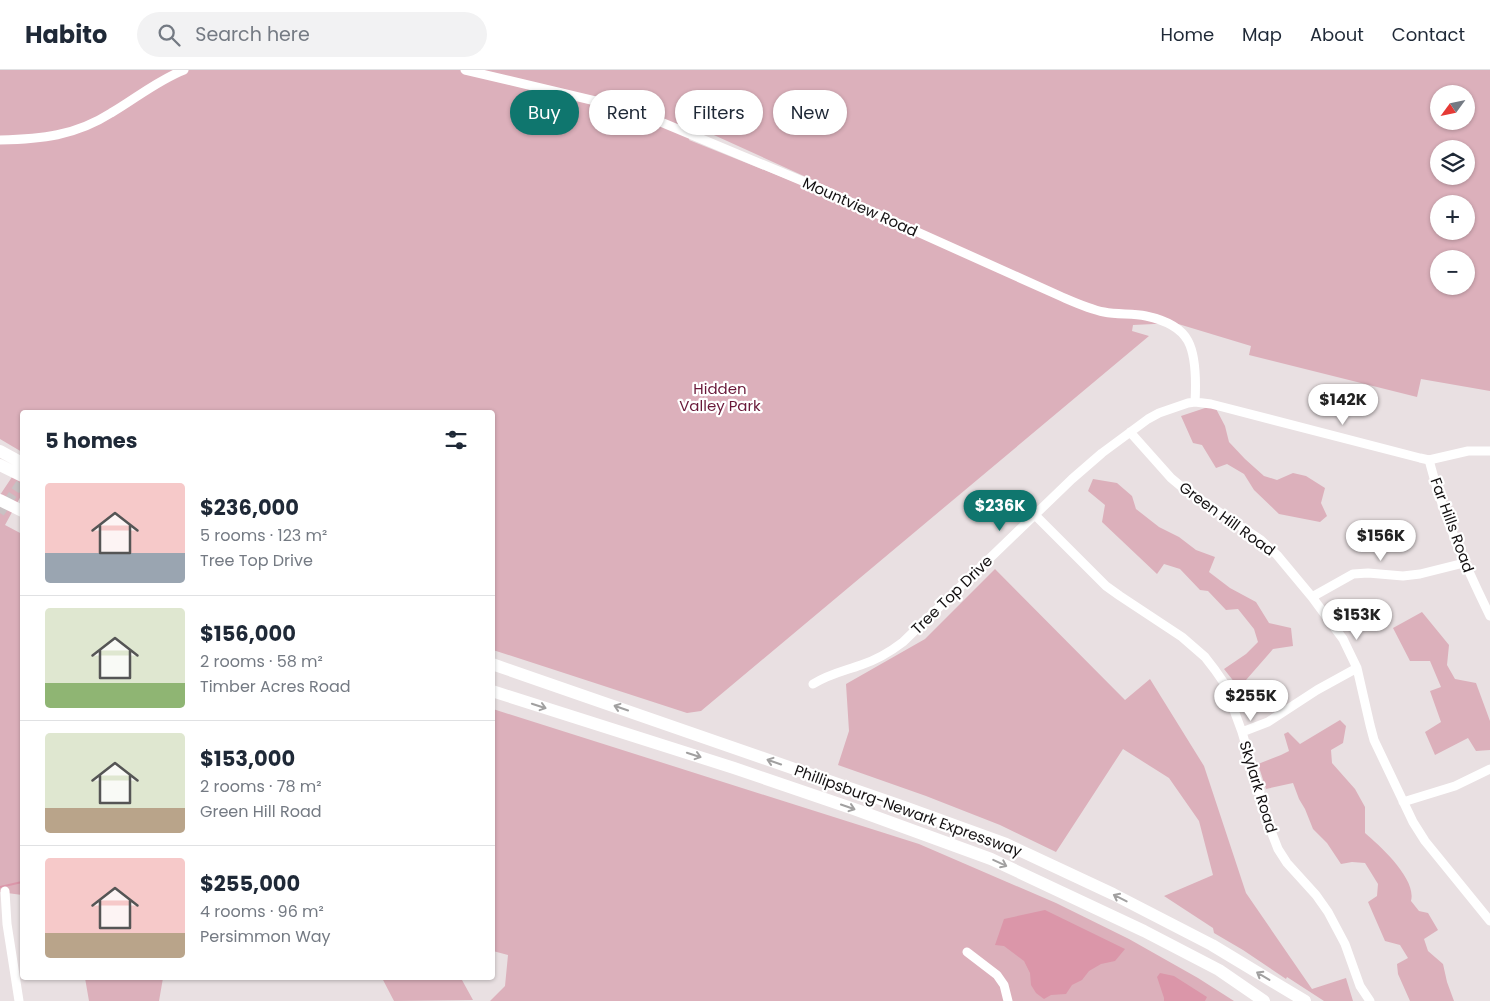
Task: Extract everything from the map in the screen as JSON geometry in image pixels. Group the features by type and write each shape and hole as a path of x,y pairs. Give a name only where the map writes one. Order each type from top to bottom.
{"highway":[{"path":"0,451 20,462"},
{"path":"0,465 20,475"},
{"path":"0,500 20,510"},
{"name":"Phillipsburg-Newark Expressway","path":"495,665 1006,844 1113,894 1203,941 1304,1001"},
{"name":"Phillipsburg-Newark Expressway","path":"495,692 734,768 991,859 1219,970 1264,1001"}],"street":[{"path":"0,140 43,138 80,128 106,117 165,79 184,70"},
{"name":"Mountview Road","path":"465,70 633,111 824,190 1060,296 1108,313 1145,316 1168,324 1178,330 1188,341 1193,361 1196,389 1195,402"},
{"name":"Tree Top Drive","path":"813,684 828,675 871,661 903,642 1102,453 1159,413 1182,404 1195,402 1225,407 1429,460 1468,451 1490,451"},
{"name":"Green Hill Road","path":"1130,432 1171,478 1261,540 1277,555 1312,597 1343,639 1357,668 1374,740 1413,822 1425,841 1490,921"},
{"name":"Far Hills Road","path":"1429,460 1436,488 1464,563 1490,616"},
{"name":"Skylark Road","path":"1035,515 1106,586 1176,632 1205,658 1224,683 1242,732 1271,832 1278,849 1287,863 1316,895 1328,912 1345,944 1360,986 1370,1001"},
{"path":"1312,597 1354,574 1368,573 1403,576 1420,574 1464,563"},
{"path":"1242,732 1268,722 1317,690 1357,668"},
{"path":"1403,802 1455,786 1490,769"},
{"path":"6,891 3,924 19,1001"},
{"path":"967,952 997,975 1004,985 1008,1001"}],"green space":[{"name":"Hidden Valley Park","path":"0,70 1490,70 1490,391 1421,379 1417,397 1249,355 1251,346 1175,323 1133,325 1132,331 1149,336 701,711 687,713 495,651 495,410 20,410 20,451 0,439","holes":["675,90 763,90 763,135 714,135 839,192 822,193 689,140 691,135 675,135"]},
{"path":"1214,405 1225,426 1229,442 1264,476 1277,480 1293,473 1306,476 1325,488 1321,503 1327,516 1320,522 1279,514 1254,490 1244,474 1227,464 1216,468 1202,445 1193,443 1181,416"},
{"path":"20,465 20,498 5,525 20,533 20,895 0,892 0,495"},
{"path":"1093,479 1117,483 1132,496 1136,509 1159,527 1179,537 1196,550 1215,557 1209,572 1230,588 1256,602 1269,623 1291,628 1293,646 1273,649 1239,688 1224,669 1246,654 1258,642 1254,629 1238,609 1226,610 1208,591 1200,590 1180,569 1164,564 1157,574 1102,522 1105,505 1088,491"},
{"path":"995,569 1125,700 1150,679 1204,766 1246,893 1312,989 1346,978 1353,1001 1324,1001 1214,933 1213,928 1164,896 1213,875 1199,821 1169,778 1123,749 1056,852 1000,825 838,765 849,731 846,684 925,639"},
{"path":"1422,612 1449,645 1447,665 1455,679 1476,683 1490,721 1490,750 1476,751 1468,738 1435,755 1425,732 1441,722 1430,691 1441,687 1430,661 1410,661 1393,628"},
{"path":"495,710 919,844 1056,903 1129,939 1198,978 1234,1001 490,1001 505,986 508,955 495,952"},
{"path":"1340,720 1346,726 1343,743 1331,750 1332,763 1355,789 1365,807 1365,833 1403,873 1411,892 1411,901 1419,911 1428,913 1438,930 1424,939 1428,951 1443,964 1454,1001 1410,1001 1398,974 1397,964 1408,958 1400,945 1385,941 1368,902 1377,896 1378,884 1365,863 1352,862 1341,864 1327,843 1313,829 1293,783 1266,789 1258,764 1289,751 1284,734 1288,732 1300,744"},
{"path":"85,980 163,980 159,1001 89,1001"},
{"path":"383,980 462,980 473,1000 394,1001"}],"shaded area":[{"path":"1045,910 1125,949 1115,961 1101,964 1089,971 1082,980 1072,985 1066,994 1051,995 1044,999 1036,993 1031,985 1030,973 1024,961 1004,946 995,945 1004,919"},
{"path":"1160,973 1174,976 1207,997 1205,1001 1164,1001 1157,977"}],"waterway":[{"path":"0,887 20,882"}],"tunnel":[{"path":"0,513 20,484"}]}
